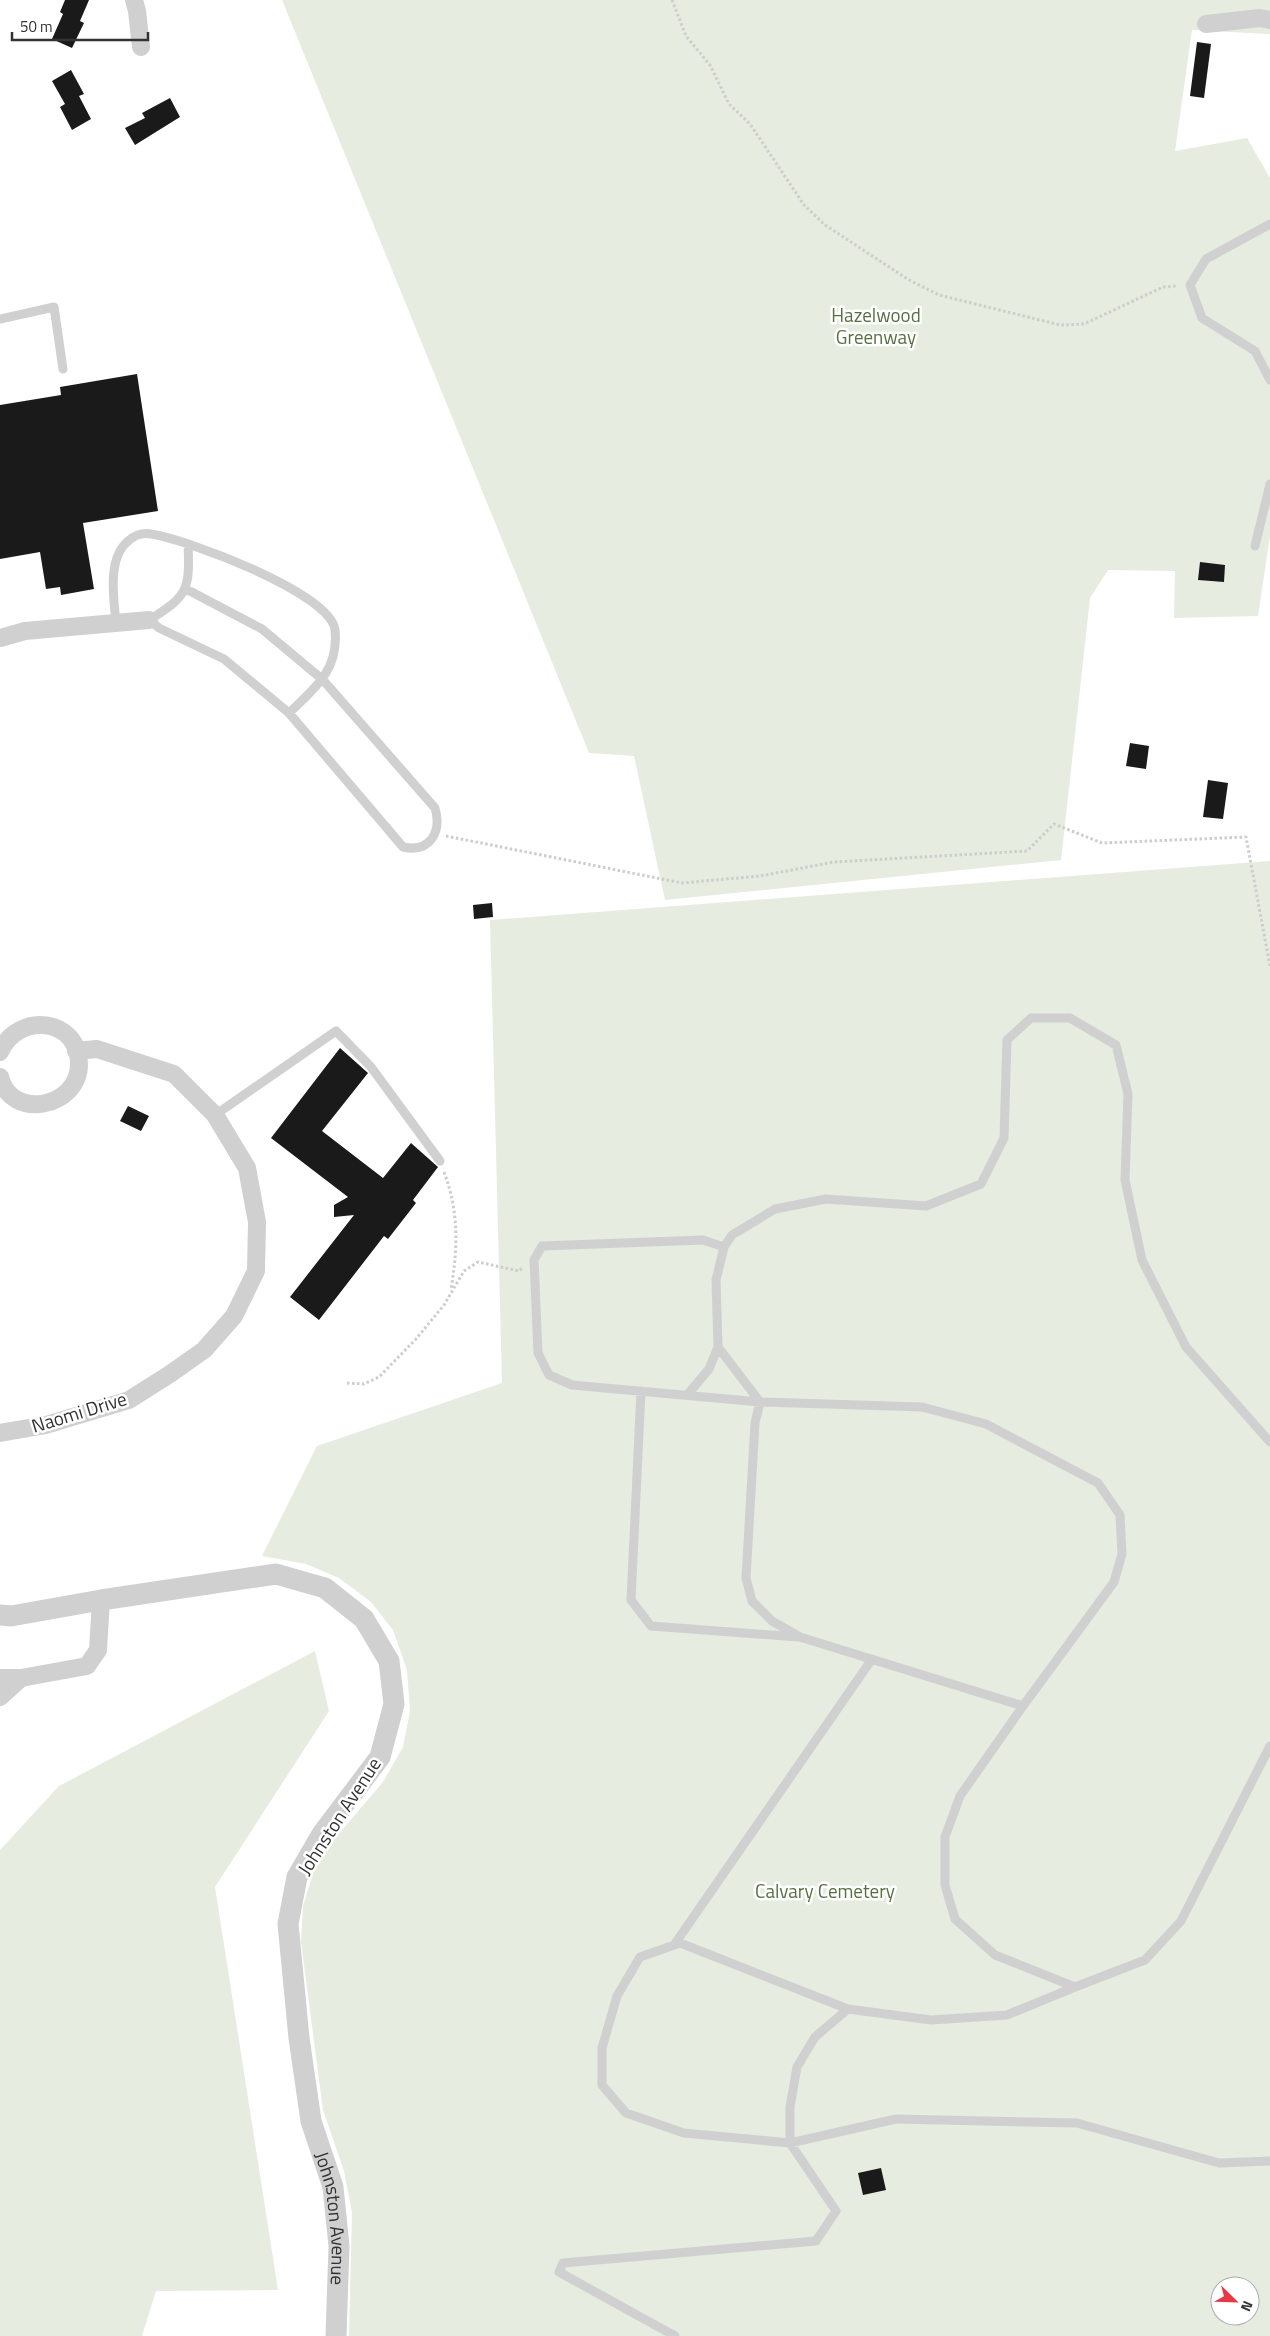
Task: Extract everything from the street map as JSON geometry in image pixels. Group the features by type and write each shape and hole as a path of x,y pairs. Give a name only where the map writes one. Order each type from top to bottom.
{"street":[{"path":"134,0 141,46"},
{"path":"1206,24 1260,18 1270,20"},
{"path":"0,638 25,631 149,620"},
{"path":"0,1052 4,1043 12,1034 23,1027 36,1024 49,1025 61,1030 70,1040 76,1051 79,1064 76,1078 69,1090 59,1099 46,1104 32,1105 19,1100 8,1092 0,1077"},
{"name":"Naomi Drive","path":"0,1433 55,1422 128,1400 170,1374 204,1350 234,1316 256,1271 257,1222 247,1168 216,1115 174,1074 97,1050 76,1051"},
{"name":"Johnston Avenue","path":"0,1615 11,1616 101,1600 276,1574 325,1588 364,1619 389,1661 394,1704 380,1757 322,1834 297,1877 288,1924 299,2038 311,2120 333,2187 339,2246 336,2336"},
{"path":"0,1678 21,1678 87,1666 98,1650 101,1600"},
{"path":"0,1697 21,1678"}],"lane":[{"path":"1270,224 1206,259 1190,285 1202,318 1255,351 1270,380"},
{"path":"0,319 54,308 63,369"},
{"path":"1255,546 1270,484"},
{"path":"116,622 113,580 116,562 125,543 136,535 150,533 207,549 254,569 318,606 330,618 335,630 332,662 323,680 289,713"},
{"path":"186,589 262,630 323,680 435,808 439,822 436,834 424,846 412,849 403,847 289,713 224,659 159,628 149,620 172,606 186,589 190,573 188,544"},
{"path":"688,1394 709,1369 718,1348 716,1280 724,1247 732,1235 775,1209 826,1199 926,1206 981,1184 1004,1138 1007,1040 1031,1018 1070,1018 1116,1045 1128,1094 1126,1180 1142,1260 1186,1348 1270,1442"},
{"path":"216,1115 336,1032 371,1066 440,1161"},
{"path":"724,1247 703,1240 542,1246 534,1260 538,1352 549,1375 572,1385 760,1402 922,1407 986,1424 1098,1483 1120,1515 1122,1554 1114,1582 1022,1706 960,1796 945,1837 945,1885 955,1919 995,1955 1074,1987"},
{"path":"718,1348 760,1402"},
{"path":"641,1391 632,1600 651,1626 800,1637"},
{"path":"760,1402 755,1423 746,1578 752,1600 772,1621 800,1637 1022,1706"},
{"path":"674,1945 872,1659"},
{"path":"1270,1746 1181,1921 1145,1960 1007,2015 931,2020 848,2009 680,1943 640,1957 617,1996 602,2048 602,2086 626,2114 684,2133 790,2143 896,2119 1077,2123 1219,2163 1270,2161"},
{"path":"675,2336 559,2272 563,2263 816,2241 836,2211 790,2143 790,2107 797,2067 815,2037 848,2009"}],"path":[{"path":"672,0 686,36 710,65 729,104 750,124 804,205 825,225 909,280 939,295 1060,325 1084,324 1163,288 1190,285"},
{"path":"436,834 682,883 760,876 834,862 1027,852 1054,824 1102,843 1246,837 1270,966"},
{"path":"440,1161 453,1196 456,1218 455,1263 451,1292"},
{"path":"347,1383 364,1384 378,1377 416,1340 444,1305 464,1271 478,1262 519,1271 534,1260"}],"green space":[{"name":"Hazelwood Greenway","path":"282,0 1270,0 1270,34 1192,30 1175,151 1247,138 1270,178 1270,536 1258,616 1174,618 1175,571 1108,570 1090,598 1061,860 665,900 634,756 589,753"},
{"name":"Calvary Cemetery","path":"1270,861 1270,2336 349,2336 352,2213 344,2171 323,2110 301,1942 303,1906 313,1873 331,1843 383,1782 403,1747 410,1711 407,1670 393,1630 371,1602 339,1578 306,1564 262,1556 317,1446 502,1383 490,920"},
{"path":"315,1651 329,1711 215,1887 278,2290 156,2291 142,2336 0,2336 0,1850 59,1786"}],"building":[{"path":"65,0 89,0 80,21 84,23 72,48 52,39 63,14 60,12"},
{"path":"1197,42 1211,44 1204,98 1190,96"},
{"path":"71,70 84,94 79,96 91,119 72,130 60,107 65,104 52,81"},
{"path":"170,98 180,117 135,145 125,128 145,118 142,113"},
{"path":"137,374 158,511 83,523 94,589 61,595 60,587 46,589 40,552 0,559 0,405 61,395 60,387"},
{"path":"1200,562 1225,565 1224,582 1198,580"},
{"path":"1130,743 1149,746 1146,769 1126,766"},
{"path":"1208,780 1228,783 1223,819 1203,817"},
{"path":"492,903 493,917 474,919 473,905"},
{"path":"340,1048 368,1073 322,1131 383,1178 411,1143 438,1167 413,1200 416,1203 388,1239 384,1236 319,1320 290,1297 354,1215 334,1217 334,1205 348,1197 271,1138"},
{"path":"128,1106 149,1116 141,1131 120,1121"},
{"path":"881,2168 886,2190 863,2195 858,2173"}]}
